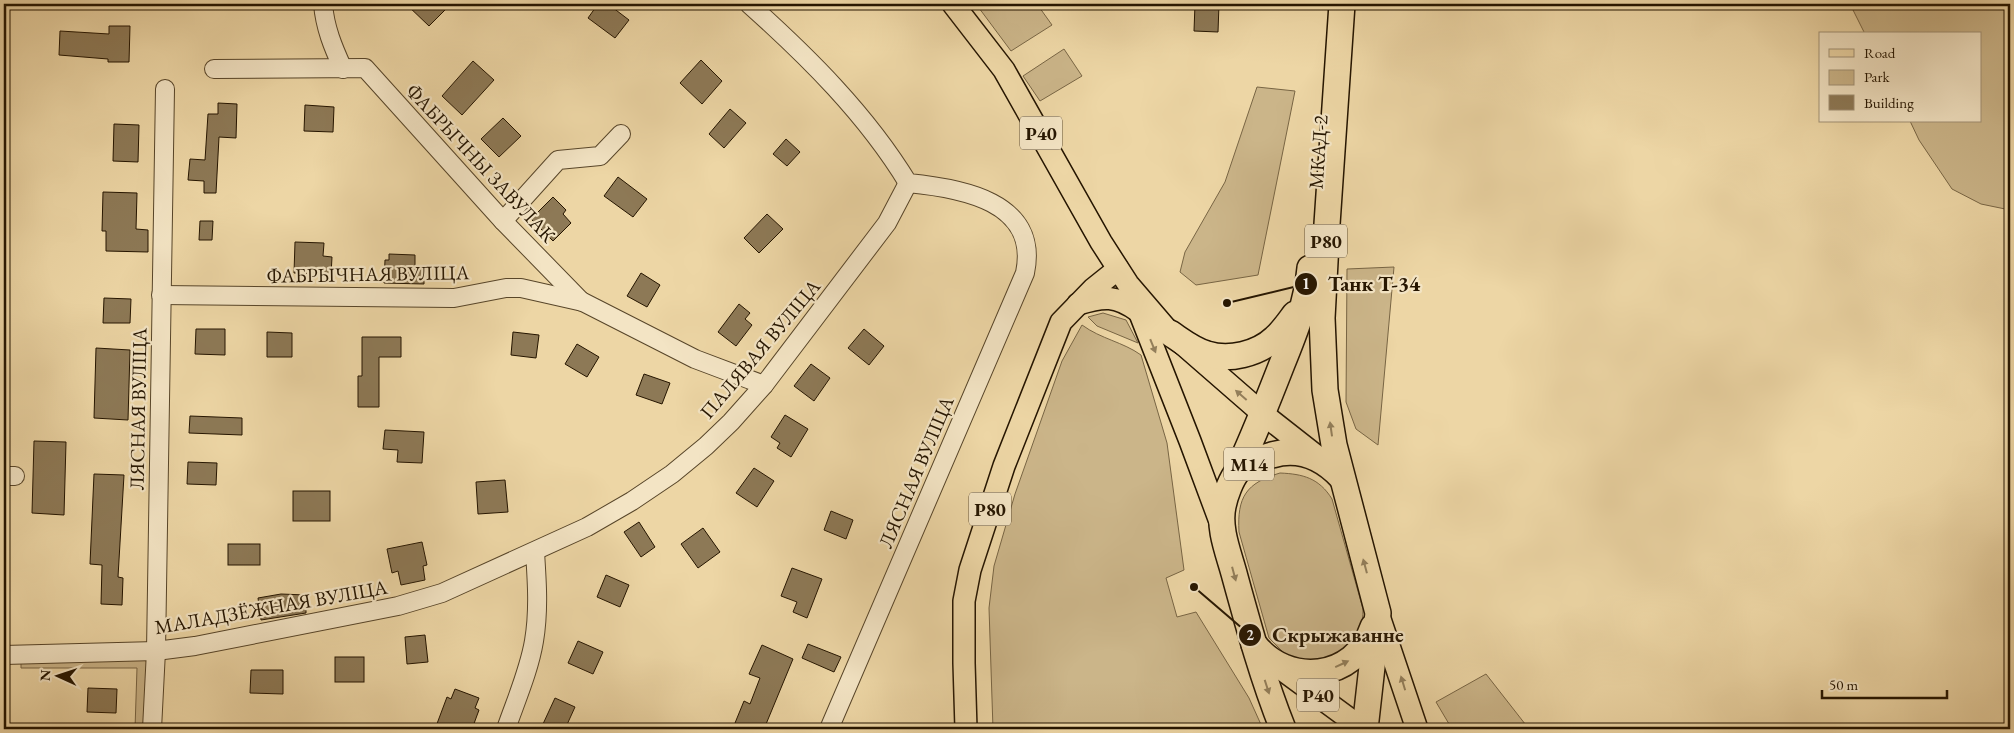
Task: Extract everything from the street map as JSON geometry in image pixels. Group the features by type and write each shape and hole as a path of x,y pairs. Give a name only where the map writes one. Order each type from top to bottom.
{"highway":[{"name":"МКАД-2","path":"1306,300 1313,245 1328,4"},
{"name":"Р80","path":"1340,477 1325,390 1322,318 1326,224 1342,4"},
{"path":"1170,333 1192,348 1208,354 1229,357 1253,352 1275,338 1306,300"},
{"name":"Р80","path":"1238,470 1263,414 1306,300"},
{"name":"М14","path":"1283,729 1269,695 1253,643 1222,527 1223,506 1238,470 1259,459 1277,453 1296,453 1319,458"},
{"path":"1319,458 1340,477 1378,613 1364,729"},
{"name":"М14","path":"1253,643 1272,662 1297,673 1325,672 1350,660 1369,639 1378,613"}],"main road":[{"name":"Р40","path":"953,4 1004,70 1123,277 1222,527"},
{"name":"Р40","path":"1123,277 1170,333 1263,414 1319,458"},
{"name":"Р80","path":"966,729 964,601 970,570 1004,466 1062,322 1093,288 1123,277"},
{"path":"1078,304 1102,297 1114,298 1126,302 1138,311"},
{"path":"1378,613 1417,729"},
{"name":"Р40","path":"1272,662 1364,729"}],"street":[{"path":"323,4 324,20 331,44 343,69"},
{"path":"748,4 797,48 850,105 893,159 908,183"},
{"name":"ФАБРЫЧНЫ ЗАВУЛАК","path":"214,69 365,68 503,221 583,302"},
{"name":"ЛЯСНАЯ ВУЛІЦА","path":"152,729 156,651 165,89"},
{"path":"503,221 558,160 600,156 621,134"},
{"name":"ЛЯСНАЯ ВУЛІЦА","path":"830,729 1025,273 1028,251 1022,230 1001,208 962,191 908,183"},
{"name":"ПАЛЯВАЯ ВУЛІЦА","path":"535,552 587,527 672,474 725,428 764,385 887,223 908,183"},
{"name":"ФАБРЫЧНАЯ ВУЛІЦА","path":"162,295 454,298 506,288 521,288 583,302 695,359 764,385"},
{"path":"506,729 527,671 534,642 537,613 535,552"},
{"name":"МАЛАДЗЁЖНАЯ ВУЛІЦА","path":"4,655 156,651 195,646 398,606 442,593 535,552"}],"green space":[{"path":"976,4 1037,4 1052,25 1011,51"},
{"path":"1848,4 2010,4 2010,210 1981,204 1952,189 1919,140 1910,122 1982,122 1982,32 1864,32"},
{"path":"1064,49 1082,76 1040,101 1023,76"},
{"path":"1257,87 1295,91 1258,275 1196,285 1180,272 1185,252 1225,182"},
{"path":"1394,267 1378,445 1356,429 1346,402 1347,269"},
{"path":"1103,313 1126,320 1138,343 1097,326 1088,317"},
{"path":"1082,325 1141,355 1167,443 1184,570 1166,578 1177,617 1196,612 1249,698 1263,729 993,729 989,608 994,566 1015,494 1062,361"},
{"path":"1280,473 1310,478 1322,486 1332,499 1363,609 1361,628 1358,635 1349,646 1329,662 1289,658 1269,638 1239,532 1240,509 1246,493 1259,482"},
{"path":"21,659 143,659 147,662 145,729 135,729 137,668 21,668"},
{"path":"1486,674 1529,729 1452,729 1436,702"}],"building":[{"path":"406,4 451,4 429,26"},
{"path":"598,4 608,4 629,20 615,38 588,18"},
{"path":"1195,4 1219,4 1218,32 1194,31"},
{"path":"109,26 130,26 129,62 108,62 108,59 59,55 60,31 109,34"},
{"path":"701,60 722,81 702,104 680,83"},
{"path":"473,61 494,80 462,115 442,96"},
{"path":"218,103 237,104 236,138 219,137 216,193 204,193 204,181 188,180 190,159 205,160 208,114 218,114"},
{"path":"305,105 334,107 333,132 304,131"},
{"path":"730,109 746,123 724,148 709,134"},
{"path":"503,118 521,136 499,157 481,139"},
{"path":"114,124 139,125 138,162 113,161"},
{"path":"786,139 800,152 787,166 773,154"},
{"path":"618,177 647,199 633,217 604,196"},
{"path":"103,192 137,193 136,229 148,230 148,252 106,251 106,231 102,231"},
{"path":"553,197 566,210 563,214 571,223 553,241 531,219"},
{"path":"767,214 783,229 759,253 744,238"},
{"path":"200,221 213,221 212,240 199,240"},
{"path":"295,242 324,243 323,256 332,257 331,275 294,273"},
{"path":"389,254 415,255 415,267 424,267 424,284 384,283 385,260 389,260"},
{"path":"641,273 660,285 647,307 627,296"},
{"path":"104,298 131,299 130,323 103,323"},
{"path":"739,304 750,313 745,319 752,325 736,346 718,332"},
{"path":"196,329 225,329 225,355 195,354"},
{"path":"864,329 884,346 869,365 848,348"},
{"path":"267,332 292,333 292,357 267,357"},
{"path":"513,332 539,335 536,358 511,355"},
{"path":"362,337 401,337 401,357 379,357 379,407 358,407 358,376 362,376"},
{"path":"577,344 599,357 587,377 565,364"},
{"path":"96,348 130,350 128,420 94,418"},
{"path":"811,364 830,378 814,401 794,386"},
{"path":"644,374 670,383 662,404 636,395"},
{"path":"785,415 808,429 791,457 777,448 780,443 771,437"},
{"path":"190,416 242,418 242,435 189,433"},
{"path":"385,430 424,432 422,463 397,462 398,450 383,449"},
{"path":"34,441 66,442 64,515 32,513"},
{"path":"188,462 217,463 216,485 187,484"},
{"path":"754,468 774,481 757,507 736,493"},
{"path":"94,474 124,475 118,577 123,578 122,605 101,604 102,565 90,564"},
{"path":"505,480 508,512 478,514 476,482"},
{"path":"293,491 330,491 330,521 293,521"},
{"path":"831,511 853,520 846,539 824,530"},
{"path":"639,522 655,547 641,557 624,532"},
{"path":"703,528 720,552 698,568 681,544"},
{"path":"422,542 427,565 423,566 425,580 401,585 398,571 392,573 387,549"},
{"path":"228,544 260,544 260,565 228,565"},
{"path":"792,568 822,579 807,618 793,612 797,602 781,596"},
{"path":"606,575 629,585 620,607 597,597"},
{"path":"281,594 306,595 306,613 261,620 258,598"},
{"path":"425,635 428,662 407,664 405,637"},
{"path":"578,641 603,652 593,674 568,663"},
{"path":"808,644 841,657 834,672 802,658"},
{"path":"762,645 793,659 764,729 750,729 735,723 744,701 750,704 760,678 749,674"},
{"path":"335,657 364,657 364,682 335,682"},
{"path":"251,670 283,670 283,694 250,693"},
{"path":"88,688 117,689 116,713 87,712"},
{"path":"455,689 479,698 475,708 479,710 472,729 435,729 447,697 451,699"},
{"path":"555,698 575,707 565,729 556,729 543,724"}],"place":[{"name":"Танк Т-34","path":"1227,303"},
{"name":"Скрыжаванне","path":"1194,587"}]}
